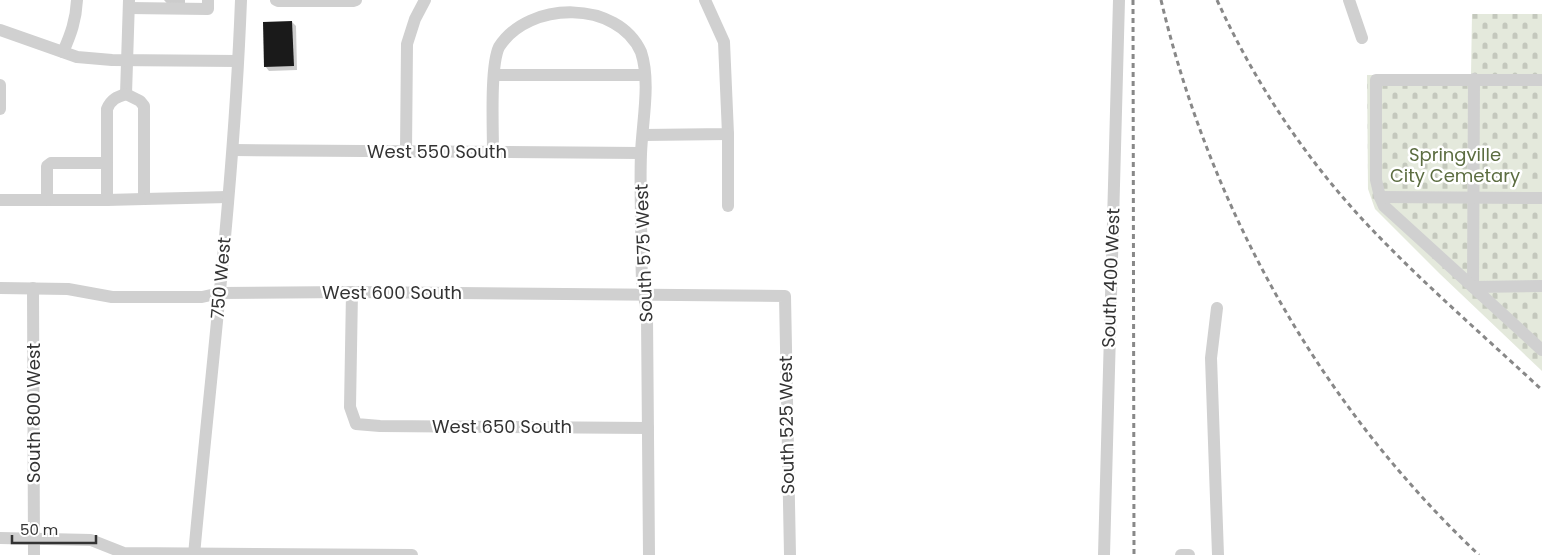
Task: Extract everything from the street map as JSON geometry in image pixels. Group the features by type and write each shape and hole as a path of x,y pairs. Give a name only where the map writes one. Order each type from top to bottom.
{"street":[{"path":"64,52 76,18 76,0"},
{"path":"126,94 129,4 208,9 208,0"},
{"name":"750 West","path":"194,554 233,150 240,0"},
{"path":"276,0 356,0"},
{"path":"406,151 407,44 415,19 425,0"},
{"path":"705,0 724,42 728,134 728,206"},
{"name":"South 400 West","path":"1104,555 1119,0"},
{"path":"1349,0 1362,38"},
{"path":"493,152 494,74 498,49 513,26 537,8 561,1"},
{"name":"South 575 West","path":"561,1 591,4 617,18 640,48 645,76 641,153 642,279 647,317 649,555"},
{"path":"0,30 77,57 128,60 238,61"},
{"path":"494,74 645,76"},
{"path":"1472,287 1474,79"},
{"path":"1542,80 1376,80 1376,180 1384,206 1542,350"},
{"path":"0,85 0,109"},
{"path":"107,200 107,109 115,98 126,94 140,100 144,106 144,199"},
{"path":"643,134 728,134"},
{"name":"West 550 South","path":"233,150 641,153"},
{"path":"47,200 47,166 50,163 107,163"},
{"path":"0,200 228,197"},
{"path":"1380,197 1542,198"},
{"path":"1472,287 1542,286"},
{"name":"West 600 South","path":"0,288 68,289 112,297 202,297 220,294 352,292 784,296"},
{"name":"South 800 West","path":"33,288 34,555"},
{"name":"West 650 South","path":"352,292 350,407 356,424 380,426 648,428"},
{"name":"South 525 West","path":"784,296 790,555"},
{"path":"1216,308 1211,358 1218,555"},
{"path":"0,538 91,540 124,553 412,555"},
{"path":"1181,555 1189,555"}],"green space":[{"name":"Springville City Cemetary","path":"1472,14 1542,14 1542,371 1375,209 1368,189 1367,75 1471,75"}],"building":[{"path":"292,21 294,66 264,67 263,22"}],"railway":[{"path":"1133,0 1134,555"},
{"path":"1161,0 1183,78 1210,155 1242,229 1280,301 1322,370 1370,435 1422,497 1479,555"},
{"path":"1217,0 1231,30 1264,88 1281,116 1320,170 1363,220 1406,264 1542,390"}]}
